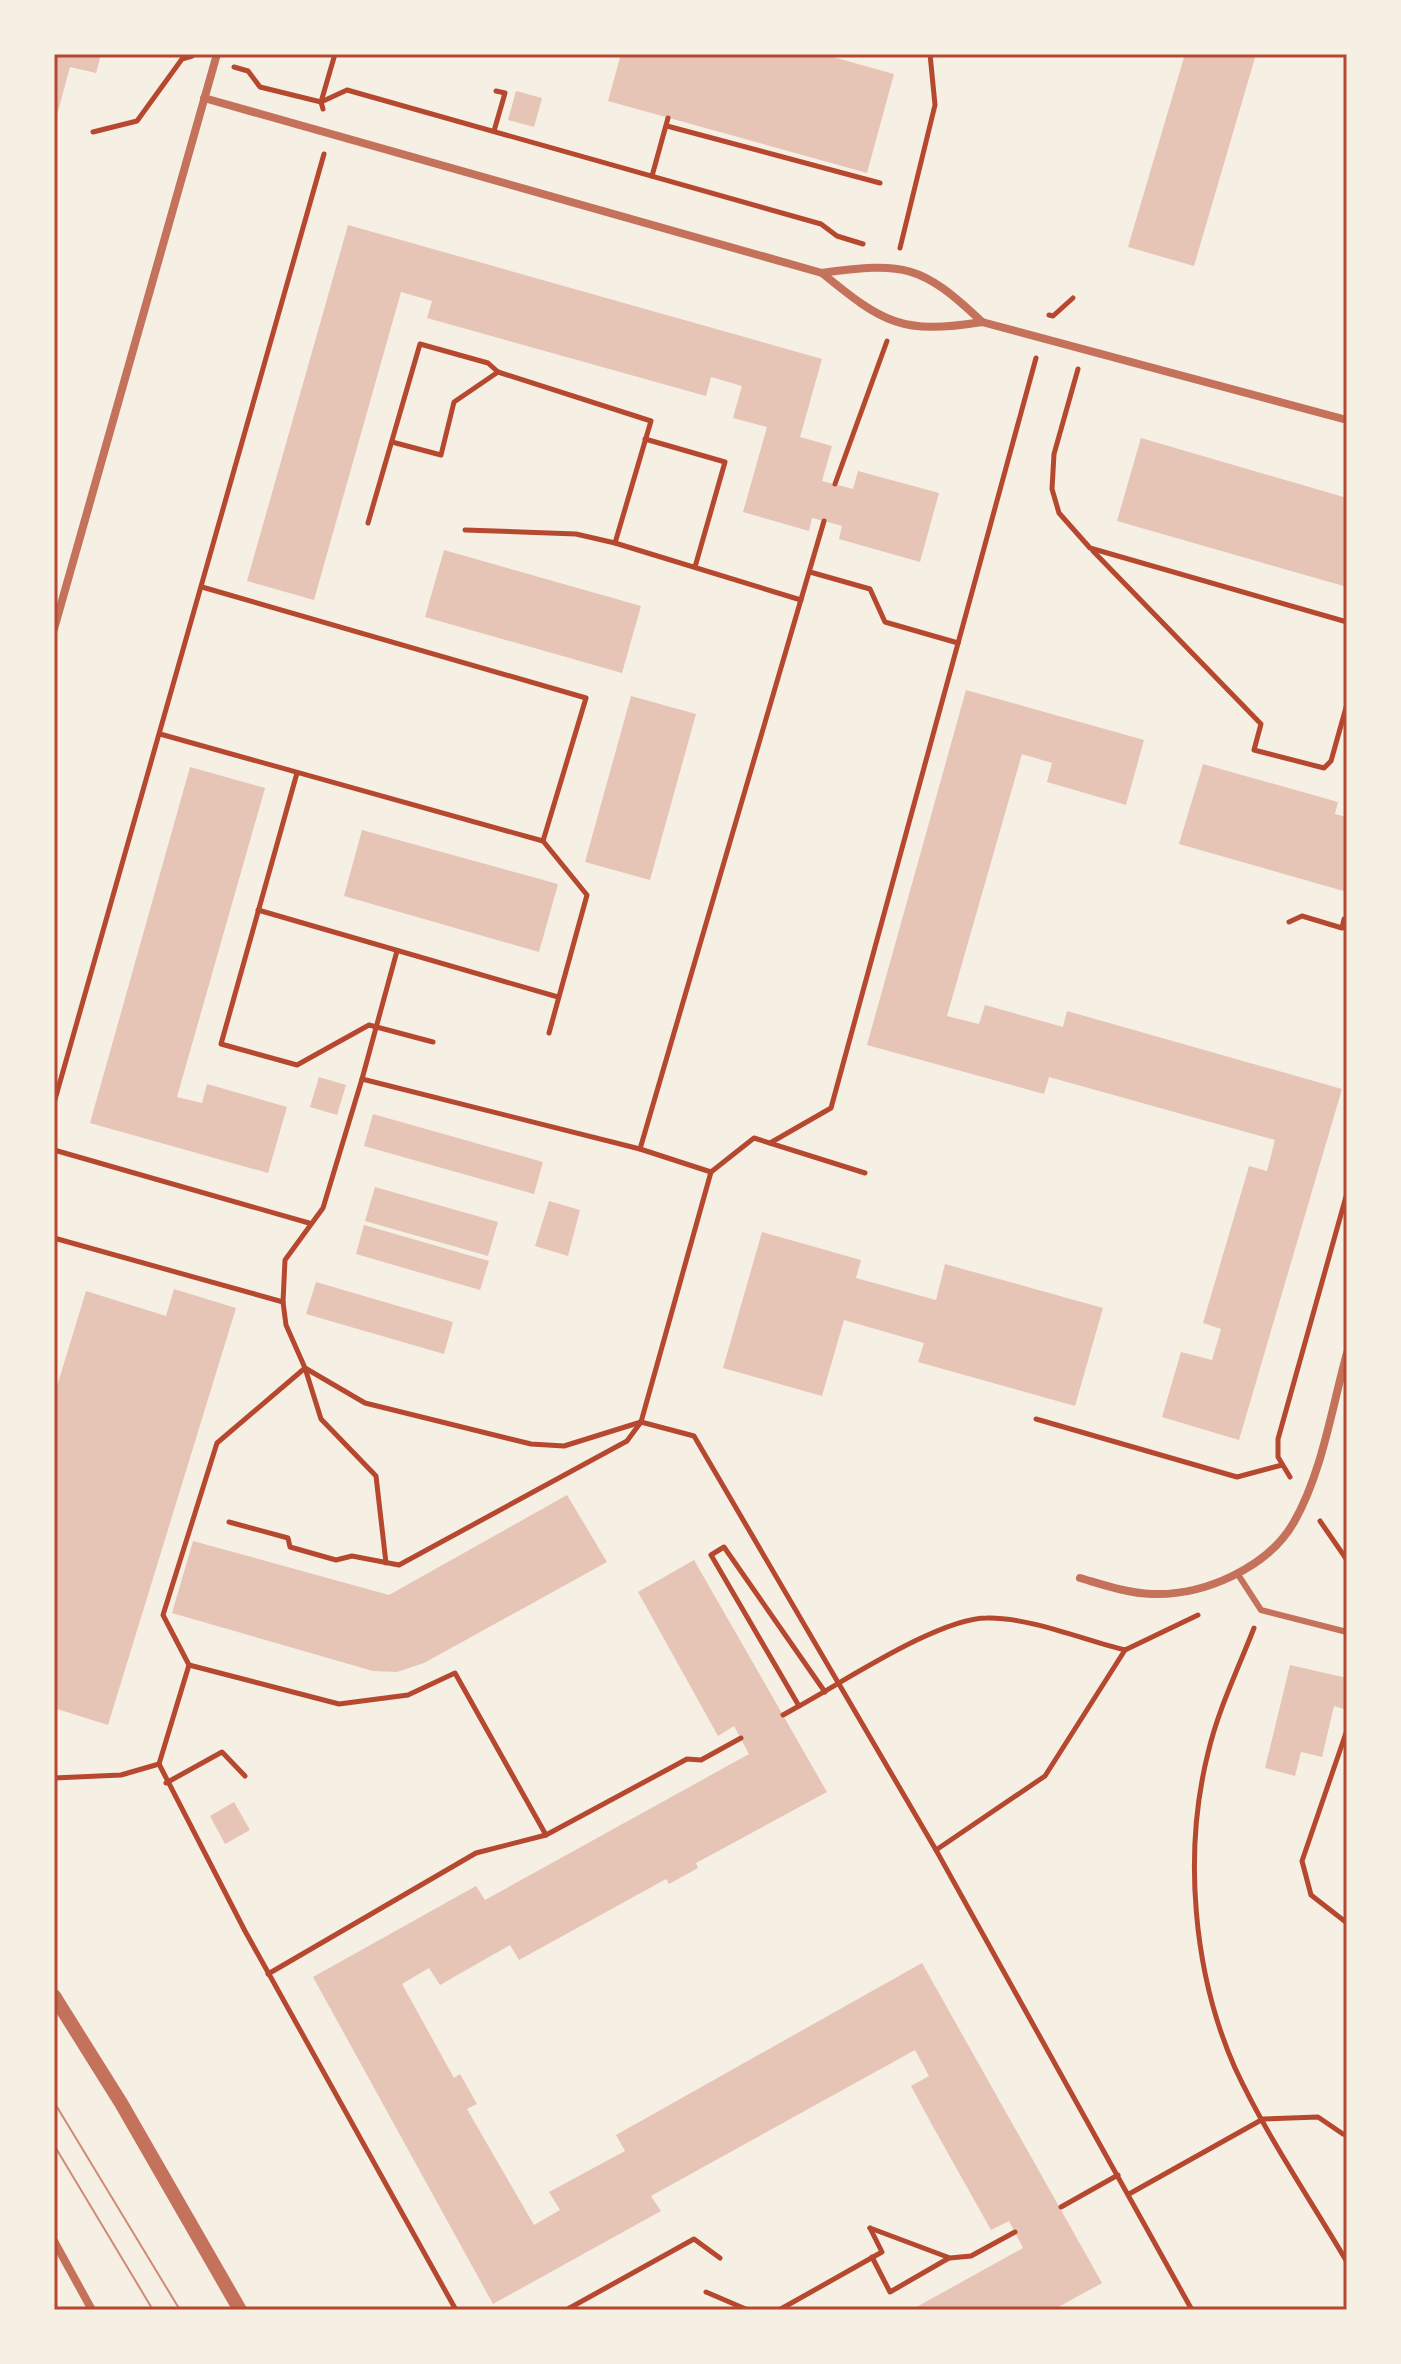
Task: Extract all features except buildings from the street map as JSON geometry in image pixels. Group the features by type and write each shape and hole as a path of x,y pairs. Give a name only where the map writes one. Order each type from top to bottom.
{"street":[{"path":"54,629 217,54"},
{"path":"204,98 822,273 881,265 909,270 947,289 982,322"},
{"path":"822,273 866,309 894,321 935,330 982,322 1347,420"},
{"path":"1080,1578 1133,1592 1166,1594 1237,1573 1258,1561 1279,1542 1295,1521 1347,1353"},
{"path":"54,1996 121,2103 240,2310"},
{"path":"54,2241 92,2310"}],"lane":[{"path":"1237,1573 1261,1610 1347,1632"}],"path":[{"path":"54,1103 330,134 321,102 335,54"},
{"path":"909,270 899,244 935,105 930,54"},
{"path":"93,132 137,121 182,59 193,56"},
{"path":"248,71 260,87 321,102 347,90 821,224 837,236 877,244"},
{"path":"494,131 505,93 496,91"},
{"path":"652,176 668,118"},
{"path":"667,126 880,183"},
{"path":"888,244 914,249"},
{"path":"1036,313 1053,316 1073,298"},
{"path":"835,484 894,321"},
{"path":"770,1143 831,1108 1041,338"},
{"path":"368,523 420,344 488,363 498,372 651,421 615,543"},
{"path":"1084,349 1057,440 1051,476 1053,500 1059,513 1261,724 1254,750 1324,768 1331,761 1347,704"},
{"path":"392,442 441,455 454,402 498,372"},
{"path":"645,439 725,462 695,567"},
{"path":"640,1149 824,521"},
{"path":"465,530 576,534 801,600"},
{"path":"1090,548 1347,622"},
{"path":"809,572 870,589 885,622 958,643"},
{"path":"202,587 586,698 543,841"},
{"path":"160,734 543,841 587,895 549,1033"},
{"path":"297,773 221,1044 297,1065 369,1025 433,1042"},
{"path":"258,910 558,997"},
{"path":"1289,922 1302,916 1342,928 1344,919 1347,920"},
{"path":"386,1563 376,1476 321,1419 305,1368 286,1325 283,1302 285,1260 309,1223 323,1208 397,951"},
{"path":"362,1079 640,1149 711,1172"},
{"path":"229,1522 288,1538 290,1547 336,1560 352,1556 399,1565 627,1441 641,1422 711,1172 754,1138 865,1173"},
{"path":"54,1150 309,1223"},
{"path":"1347,1193 1278,1439 1282,1465 1347,1560"},
{"path":"54,1238 283,1302"},
{"path":"305,1368 365,1403 531,1444 564,1446 641,1422 694,1436 842,1684 1192,2310"},
{"path":"305,1368 217,1443 163,1615 189,1665 159,1764 166,1783 268,1974 456,2310"},
{"path":"1036,1419 1237,1477 1282,1465"},
{"path":"799,1706 711,1555 724,1547 825,1692"},
{"path":"936,1850 1045,1776 1125,1650 1210,1609"},
{"path":"1261,1610 1208,1752 1197,1817 1195,1854 1199,1928 1214,2006 1230,2055 1263,2119 1347,2262"},
{"path":"783,1715 941,1628 973,1619 1002,1619 1125,1650"},
{"path":"189,1665 339,1704 408,1695 455,1673 546,1835"},
{"path":"1347,1730 1302,1861 1311,1895 1347,1923"},
{"path":"268,1974 476,1853 546,1835 687,1759 701,1760 741,1738"},
{"path":"166,1783 222,1752 245,1776"},
{"path":"54,1778 121,1775 159,1764"},
{"path":"1129,2194 1263,2119 1318,2117 1343,2134"},
{"path":"1061,2207 1118,2175"},
{"path":"779,2310 882,2252 870,2228 950,2258"},
{"path":"872,2257 890,2292 950,2258 971,2256 1015,2232"},
{"path":"566,2310 694,2239 720,2258"},
{"path":"706,2292 748,2310"}],"tram line":[{"path":"54,2102 180,2310"},
{"path":"54,2145 153,2310"}]}
